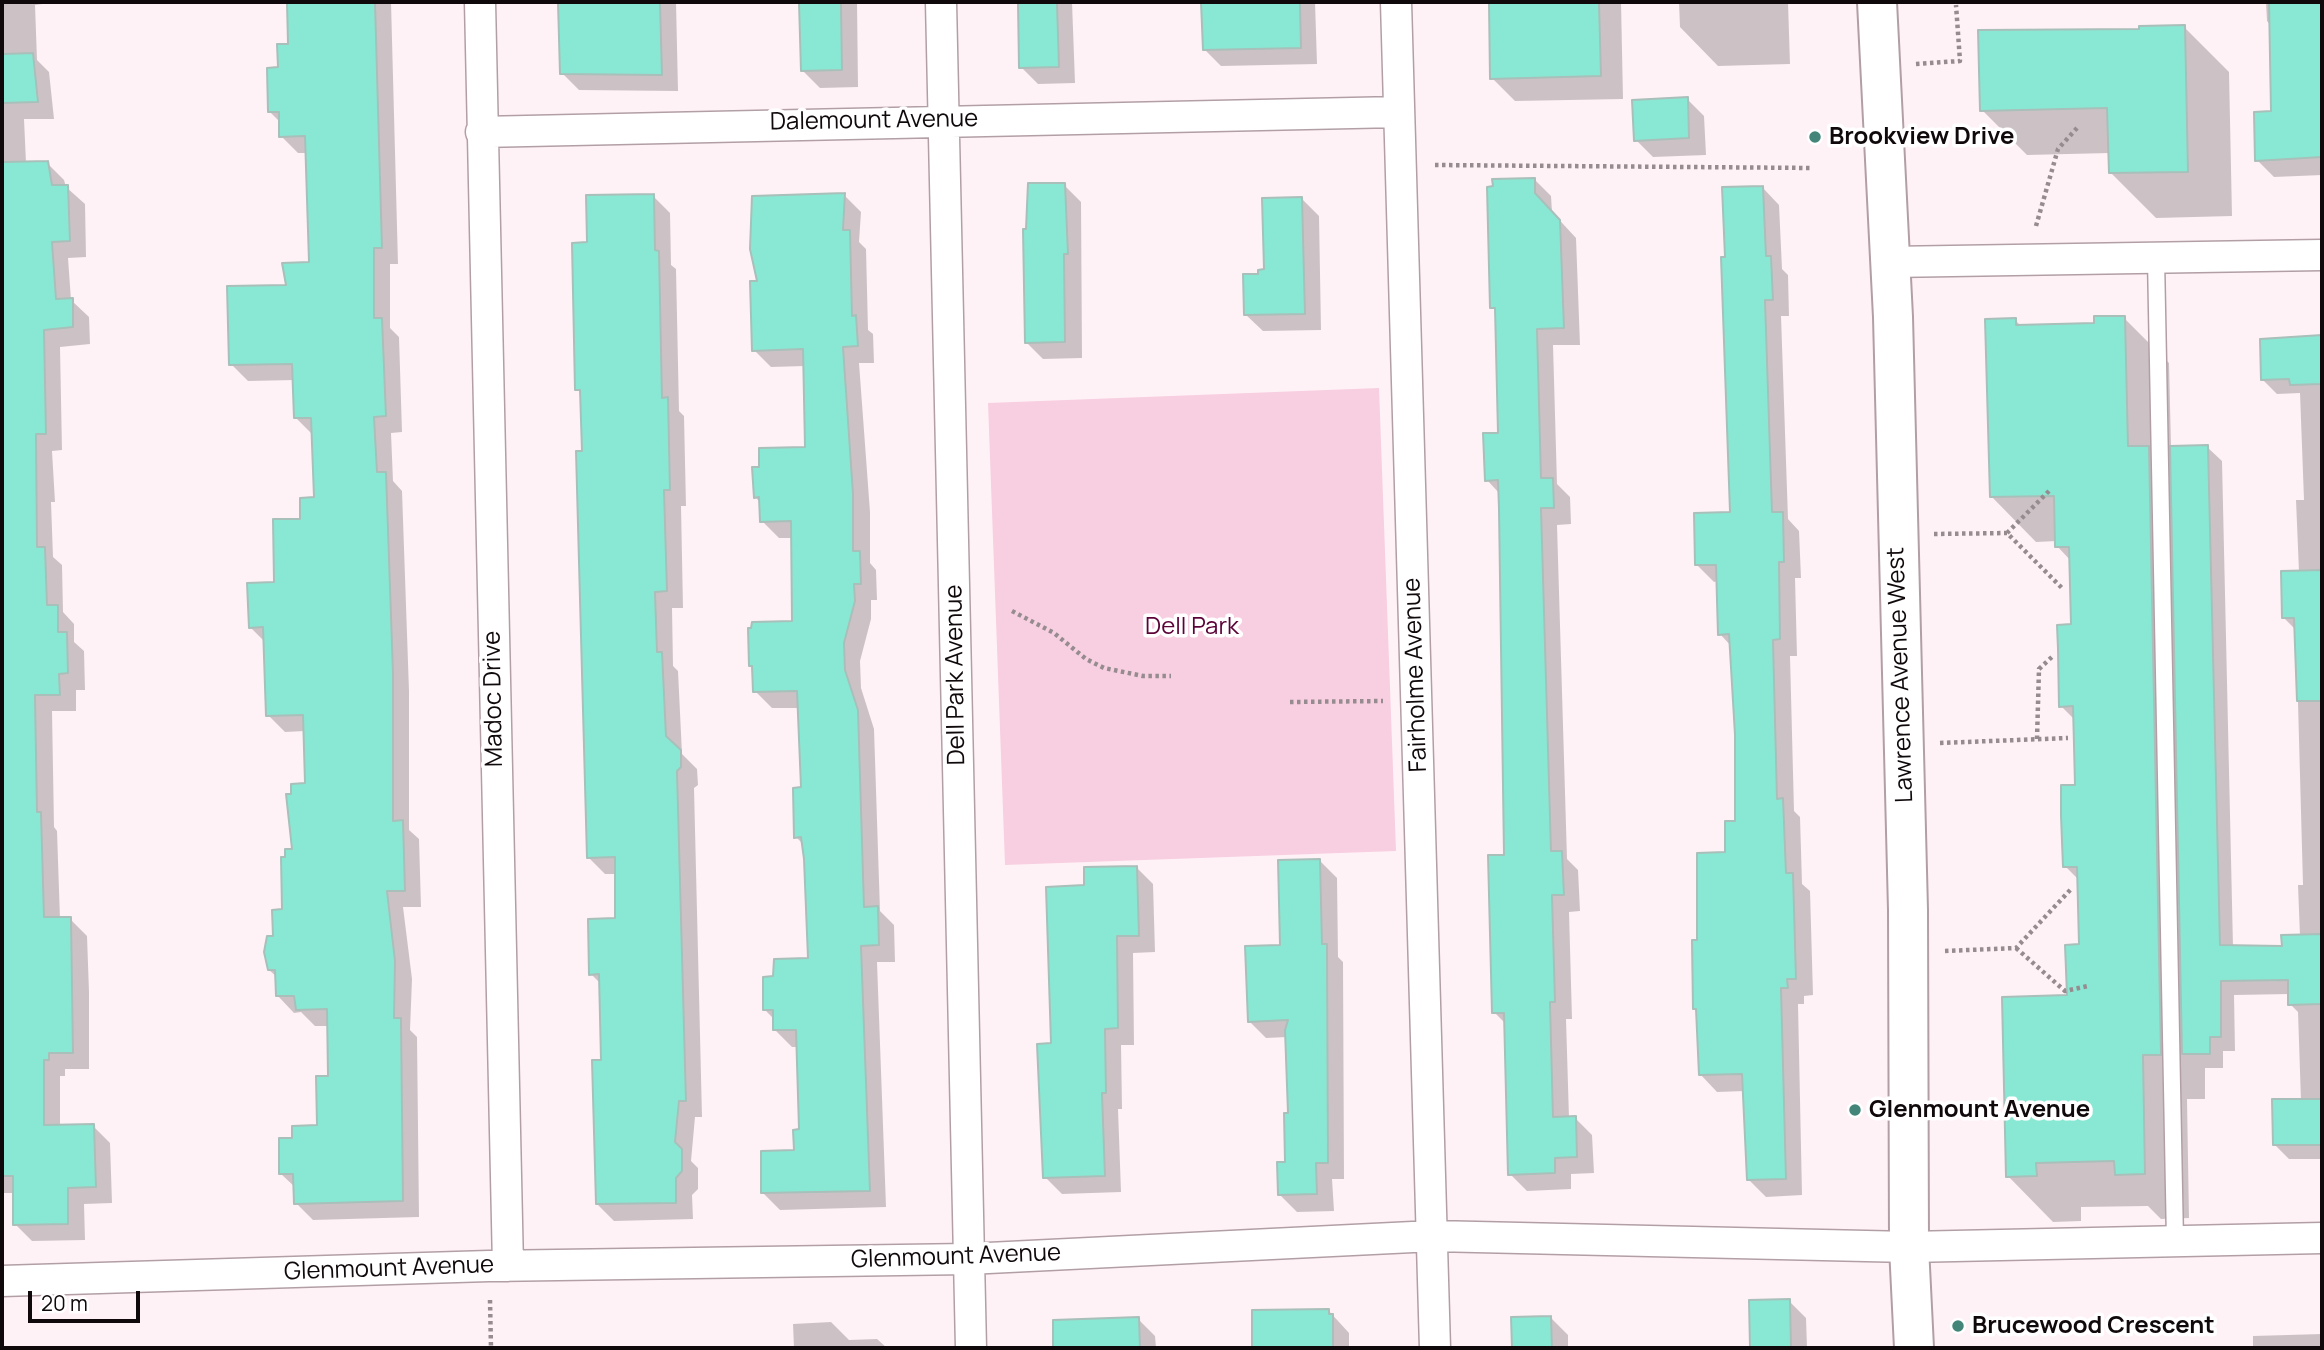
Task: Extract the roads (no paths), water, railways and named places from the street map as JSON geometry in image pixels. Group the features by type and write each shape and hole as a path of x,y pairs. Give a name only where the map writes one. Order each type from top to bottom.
{"main road":[{"name":"Lawrence Avenue West","path":"1877,2 1890,262 1898,534 1908,953 1909,1247 1914,1348"}],"street":[{"path":"480,2 481,132"},
{"name":"Dell Park Avenue","path":"941,2 971,1348"},
{"name":"Fairholme Avenue","path":"1396,2 1436,1348"},
{"name":"Dalemount Avenue","path":"481,132 944,119 1398,112"},
{"name":"Madoc Drive","path":"481,132 499,1266"},
{"path":"1890,262 2322,255"},
{"name":"Glenmount Avenue","path":"2,1281 499,1266 968,1259 1433,1236 1909,1247"},
{"path":"1909,1247 2322,1238"}],"lane":[{"path":"2156,258 2175,1241"}],"place":[{"name":"Brookview Drive","path":"1815,137"},
{"name":"Glenmount Avenue","path":"1855,1110"},
{"name":"Brucewood Crescent","path":"1958,1326"}],"park label":[{"name":"Dell Park","path":"1192,627"}]}
